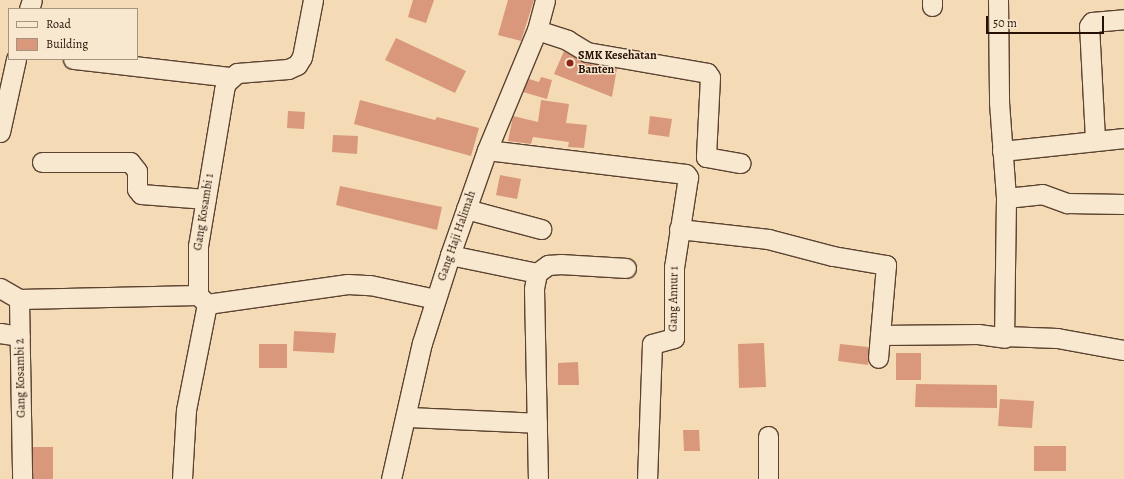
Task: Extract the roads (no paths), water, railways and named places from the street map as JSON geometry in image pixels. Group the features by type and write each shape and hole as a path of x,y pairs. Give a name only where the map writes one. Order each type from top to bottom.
{"street":[{"path":"81,60 231,77 243,71 288,69 297,65 302,56 313,0"},
{"name":"Gang Haji Halimah","path":"391,479 407,417 422,343 450,255 486,150 537,30 545,0"},
{"path":"998,0 1002,151 1006,198 1005,338"},
{"path":"1095,139 1089,26 1092,22 1124,19"},
{"path":"537,30 567,40 587,52 707,73 710,77 706,157 740,163"},
{"path":"0,132 16,60"},
{"name":"Gang Kosambi 1","path":"182,479 186,410 202,299 198,246 224,90 231,77"},
{"path":"1002,151 1095,139 1124,138"},
{"name":"Gang Annur 1","path":"486,150 686,174 689,183 679,229 674,267 674,338 652,344 647,479"},
{"path":"42,162 130,162 137,170 137,189 141,194 206,199"},
{"path":"1006,198 1042,194 1067,203 1124,204"},
{"path":"466,209 541,230"},
{"path":"679,229 768,239 833,256 885,265 878,358"},
{"path":"450,255 537,273 548,266 561,264 626,268"},
{"path":"537,273 534,289 538,479"},
{"path":"0,288 19,299 202,299 348,284 370,284 436,299"},
{"name":"Gang Kosambi 2","path":"19,299 22,479"},
{"path":"0,333 20,336"},
{"path":"880,335 978,334 1005,338 1057,338 1124,350"},
{"path":"407,417 537,423"},
{"path":"768,436 768,479"}],"place":[{"name":"SMK Kesehatan Banten","path":"570,63"}]}
